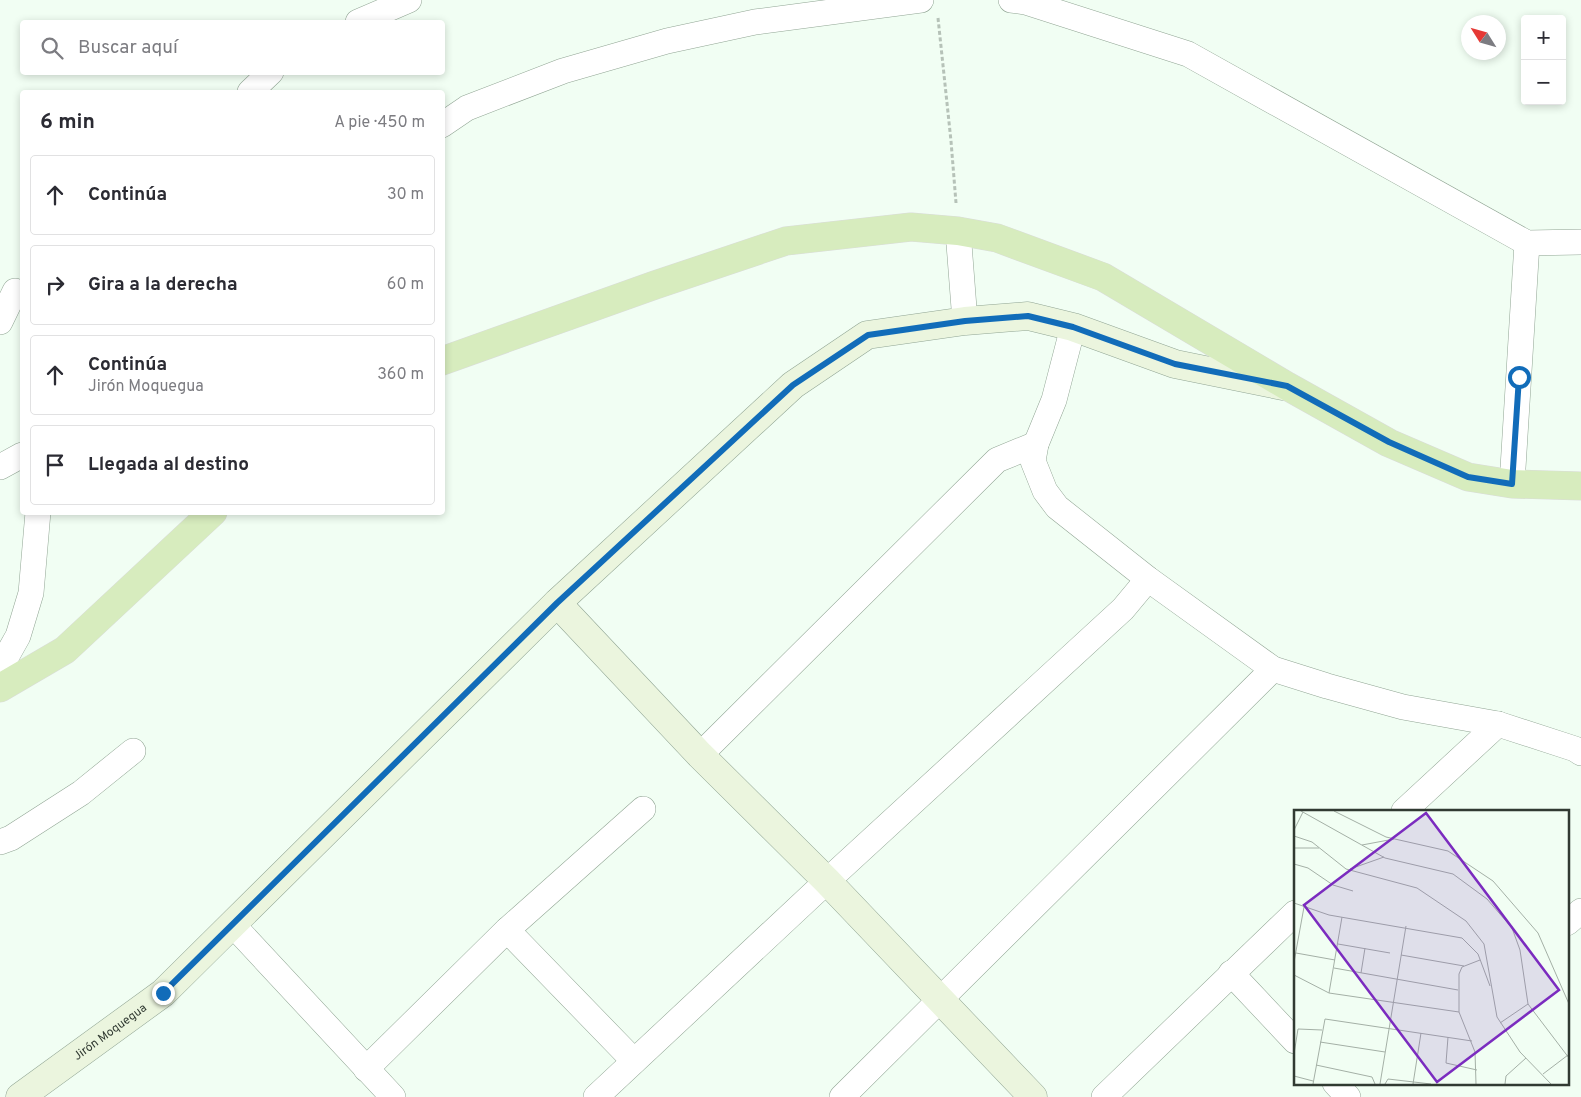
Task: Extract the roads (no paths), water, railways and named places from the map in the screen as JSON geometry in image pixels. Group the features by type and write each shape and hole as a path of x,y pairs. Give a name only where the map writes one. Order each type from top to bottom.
{"main road":[{"path":"445,360 655,285 786,241 911,227 958,231 997,238 1103,277 1287,386 1389,442 1468,477 1512,484 1581,486"},
{"path":"0,688 65,650 210,515"}],"street":[{"path":"363,20 409,0"},
{"path":"1011,0 1026,2 1188,54 1527,243 1581,242"},
{"path":"445,123 467,108 563,71 667,41 755,22 929,5"},
{"path":"252,90 268,75"},
{"path":"958,231 965,321"},
{"path":"1512,484 1527,243"},
{"path":"0,322 12,293"},
{"name":"Jirón Moquegua","path":"20,1097 163,993 557,603 793,385 868,335 965,321 1028,316 1073,327 1175,364 1287,386"},
{"path":"1073,327 1054,400 1036,444 1033,461 1045,491 1057,506 1148,579 1273,669 1403,707 1498,724 1575,749 1581,753"},
{"path":"700,755 997,460 1036,444"},
{"path":"0,467 20,456"},
{"path":"0,668 18,636 31,592 38,515"},
{"path":"596,1097 827,881 1123,609 1148,579"},
{"path":"557,603 700,755 827,881 1034,1097"},
{"path":"842,1097 1273,669"},
{"path":"1405,810 1498,724"},
{"path":"0,842 11,838 81,793 133,751"},
{"path":"366,1069 507,930 642,809"},
{"path":"1568,922 1581,910"},
{"path":"1104,1097 1294,914"},
{"path":"233,925 393,1097"},
{"path":"507,930 634,1061"},
{"path":"1231,973 1294,1039"},
{"path":"1336,1084 1348,1097"}]}
